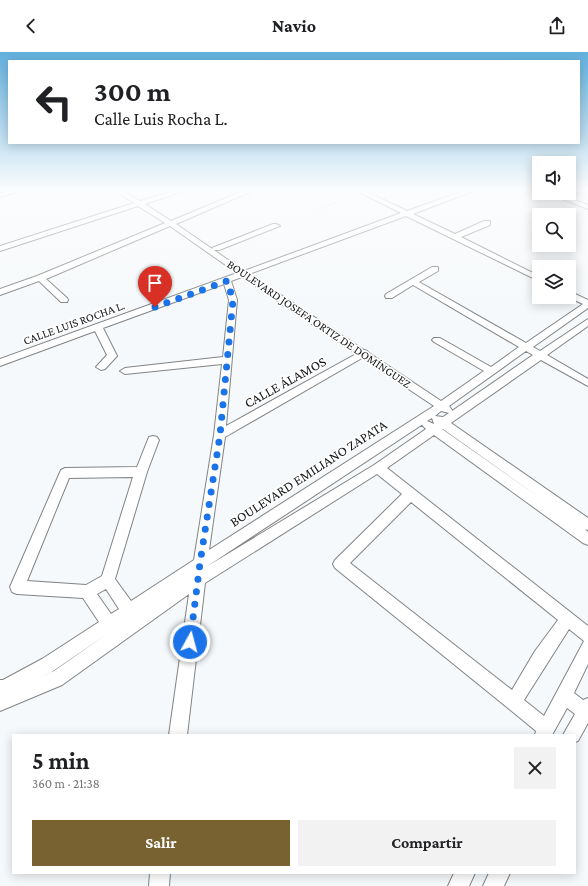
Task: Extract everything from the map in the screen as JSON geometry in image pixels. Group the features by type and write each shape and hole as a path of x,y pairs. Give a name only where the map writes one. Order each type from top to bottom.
{"street":[{"path":"0,248 59,229"},
{"path":"0,292 40,278 157,229"},
{"name":"BOULEVARD JOSEFA ORTIZ DE DOMÍNGUEZ","path":"184,229 364,353 444,404"},
{"name":"BOULEVARD JOSEFA ORTIZ DE DOMÍNGUEZ","path":"185,229 216,248 247,273 444,404"},
{"path":"216,248 268,229"},
{"name":"CALLE LUIS ROCHA L.","path":"0,363 227,281 362,229"},
{"path":"441,229 532,275"},
{"path":"455,236 472,229"},
{"path":"389,296 435,269"},
{"path":"40,278 64,300"},
{"path":"178,734 197,580 220,435 226,360 233,300 227,281"},
{"path":"414,282 539,356 588,383"},
{"path":"576,297 588,303"},
{"name":"BOULEVARD EMILIANO ZAPATA","path":"0,688 4,688 48,665 108,623 444,404 588,303"},
{"path":"0,704 56,679 197,580 378,468 588,322"},
{"path":"98,327 112,356 101,367"},
{"path":"438,340 490,371"},
{"name":"CALLE ÁLAMOS","path":"220,435 364,353"},
{"path":"126,371 226,360"},
{"path":"444,404 458,413"},
{"path":"425,416 588,539"},
{"path":"438,426 588,525"},
{"path":"141,472 65,473 17,587 87,592 108,580 141,472 153,440"},
{"path":"378,468 588,635"},
{"path":"411,494 340,564 514,702 544,732 564,696 588,647"},
{"path":"108,580 128,610"},
{"path":"87,592 108,623"},
{"path":"514,702 541,657 568,619"},
{"path":"564,696 587,710 573,734"},
{"path":"159,886 160,874"},
{"path":"458,886 464,874"},
{"path":"493,886 499,874"}],"route":[{"path":"155,307 227,281 233,300 226,360 220,435 200,563 190,642"}]}
